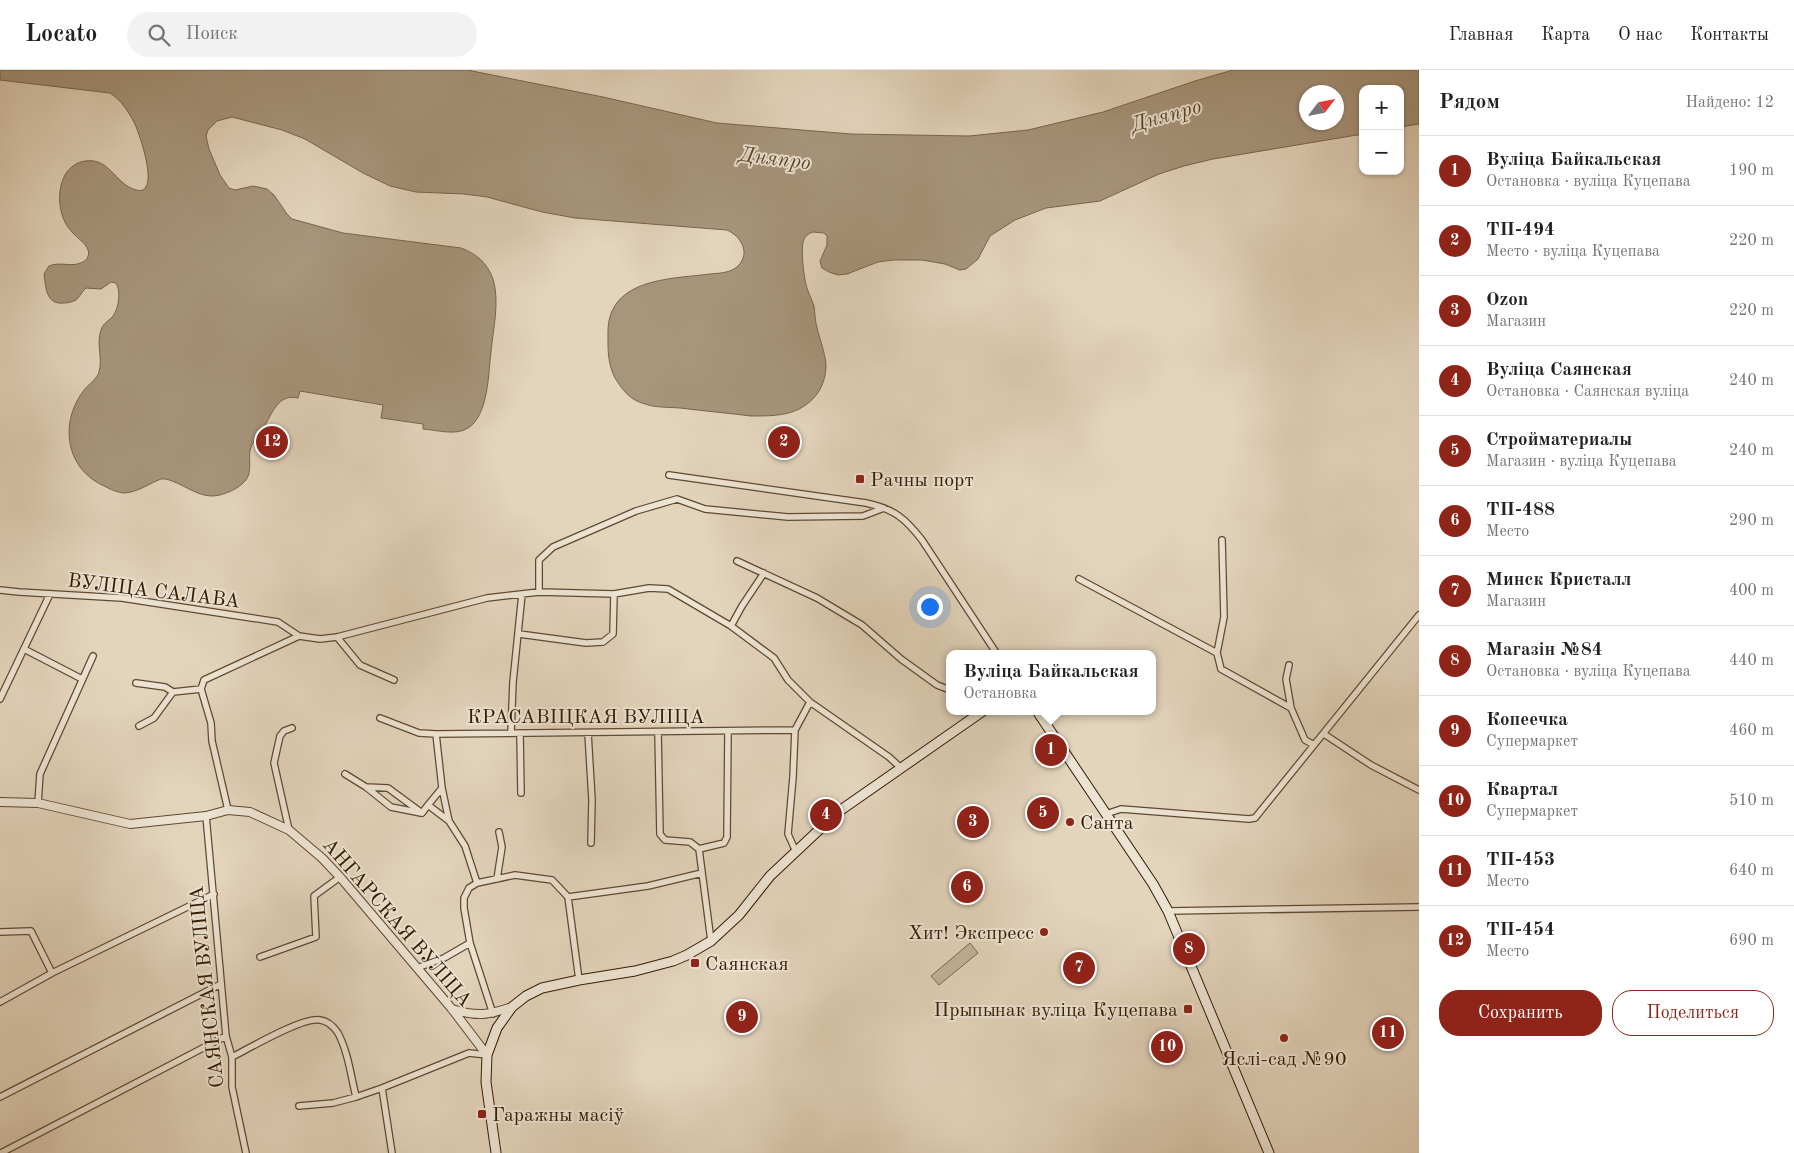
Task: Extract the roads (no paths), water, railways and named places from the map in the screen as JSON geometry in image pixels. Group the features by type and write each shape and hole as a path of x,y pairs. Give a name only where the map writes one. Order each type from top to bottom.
{"main road":[{"path":"496,1153 486,1082 488,1056 497,1028 512,1007 537,990 579,980 622,974 673,961 711,941 739,916 770,876 838,812 978,715"},
{"path":"1040,715 1153,884 1168,911 1269,1153"}],"street":[{"path":"668,475 866,503 884,508 900,516 915,531 994,650"},
{"path":"539,592 539,560 553,547 636,511 677,499 705,509 788,516 863,516 884,508"},
{"path":"1222,540 1224,617 1217,653 1221,669 1291,708"},
{"path":"737,561 817,598 862,625 902,659 937,685 946,688"},
{"path":"730,626 764,573"},
{"path":"1079,580 1217,653"},
{"path":"228,810 212,741 211,723 201,689 204,680 299,636 320,639 337,637 487,598 539,592 614,594 649,588 668,588 730,626 774,658 788,680 810,702 889,757 901,768"},
{"name":"ВУЛІЦА САЛАВА","path":"0,590 122,598 278,622 299,636"},
{"path":"0,699 50,594"},
{"path":"511,732 513,682 522,594"},
{"path":"519,634 586,643 603,642 613,634 614,594"},
{"path":"1106,814 1121,809 1255,818 1419,615"},
{"path":"337,637 360,665 394,680"},
{"path":"24,650 82,679"},
{"path":"38,803 40,774 93,656"},
{"path":"1289,665 1286,680 1291,708 1305,740 1314,745"},
{"path":"136,683 165,687 173,692 201,689"},
{"path":"139,726 154,718 173,692"},
{"path":"796,852 788,834 795,730 810,702"},
{"name":"КРАСАВІЦКАЯ ВУЛІЦА","path":"380,718 419,733 436,734 795,730"},
{"path":"289,830 274,763 280,736 284,731 292,728"},
{"path":"658,732 660,834 665,840 690,842 699,849 711,941"},
{"path":"699,849 724,843 727,837 728,732"},
{"path":"520,733 521,793"},
{"path":"588,733 592,800 592,843"},
{"path":"436,734 442,788 449,821"},
{"path":"1324,734 1371,765 1419,790"},
{"path":"345,774 366,787 391,807 422,813"},
{"path":"366,787 388,788 422,813"},
{"path":"422,813 442,788"},
{"name":"АНГАРСКАЯ ВУЛІЦА","path":"0,802 38,803 130,824 206,816 228,810 250,812 289,830 322,858 340,877 452,1009 488,1056"},
{"path":"428,805 449,821 465,846 476,883"},
{"name":"САЯНСКАЯ ВУЛІЦА","path":"206,816 226,1036 232,1057 232,1087 246,1153"},
{"path":"497,879 502,847 499,832"},
{"path":"568,897 648,886 702,873"},
{"path":"493,1014 470,943 464,898 469,888 476,883 515,875 552,880 568,897 579,980"},
{"path":"260,957 316,937 314,896 340,877"},
{"path":"0,1002 52,973 214,894"},
{"path":"1168,911 1419,907"},
{"path":"0,932 31,931 52,973"},
{"path":"417,968 444,958 470,943"},
{"path":"0,1097 221,984"},
{"path":"452,1009 470,1015 493,1014 512,1007"},
{"path":"232,1057 278,1032 313,1020 322,1020 329,1023 338,1033 356,1097"},
{"path":"1,1153 226,1036"},
{"path":"298,1106 332,1103 356,1097 469,1053 488,1056"},
{"path":"382,1088 392,1153"}],"water":[{"name":"Дняпро","path":"0,70 467,70 603,97 717,123 851,134 969,136 1028,130 1103,112 1233,70 1419,70 1419,124 1404,126 1404,85 1359,85 1359,135 1213,159 1159,174 1100,201 1046,208 1015,220 990,236 978,259 966,269 960,270 945,264 922,260 893,260 878,262 847,274 838,275 822,268 820,261 827,245 827,236 824,233 813,232 807,235 803,243 803,265 807,287 814,306 816,325 824,351 826,369 824,380 817,394 796,411 770,416 751,416 656,407 637,401 620,386 615,378 608,355 608,330 611,313 619,300 631,291 645,284 661,280 725,272 738,266 744,256 743,245 736,236 727,230 575,218 542,212 487,197 416,192 390,186 363,173 305,139 282,130 232,117 217,121 208,130 206,136 209,149 220,175 229,188 235,190 253,186 267,189 274,195 292,219 343,233 467,250 477,256 491,273 495,288 496,306 488,381 483,406 475,422 468,428 458,432 423,429 423,424 381,418 383,405 300,391 298,398 291,397 285,399 276,406 254,441 250,450 249,473 244,482 228,492 212,496 200,494 166,479 161,479 130,492 117,492 94,480 86,473 74,456 71,446 69,435 72,413 81,394 98,375 101,330 115,313 119,295 118,286 116,283 111,282 101,289 86,288 76,300 68,303 58,303 50,298 45,285 44,274 49,266 79,264 86,260 89,254 85,245 68,228 62,214 60,191 62,184 65,174 71,168 78,163 90,161 98,162 105,166 128,187 136,190 144,189 147,184 147,162 134,122 124,106 110,93 0,80"}],"place":[{"name":"ТП-454","path":"272,442"},
{"name":"ТП-494","path":"784,442"},
{"name":"Рачны порт","path":"860,479"},
{"name":"Вуліца Байкальская","path":"1051,750"},
{"name":"Стройматериалы","path":"1043,813"},
{"name":"Вуліца Саянская","path":"826,815"},
{"name":"Ozon","path":"973,822"},
{"name":"Санта","path":"1070,822"},
{"name":"ТП-488","path":"967,887"},
{"name":"Хит! Экспресс","path":"1044,932"},
{"name":"Магазін №84","path":"1189,949"},
{"name":"Саянская","path":"695,963"},
{"name":"Минск Кристалл","path":"1079,968"},
{"name":"Прыпынак вуліца Куцепава","path":"1188,1009"},
{"name":"Копеечка","path":"742,1017"},
{"name":"ТП-453","path":"1388,1033"},
{"name":"Яслі-сад №90","path":"1284,1038"},
{"name":"Квартал","path":"1167,1047"},
{"name":"Гаражны масіў","path":"482,1114"}]}
